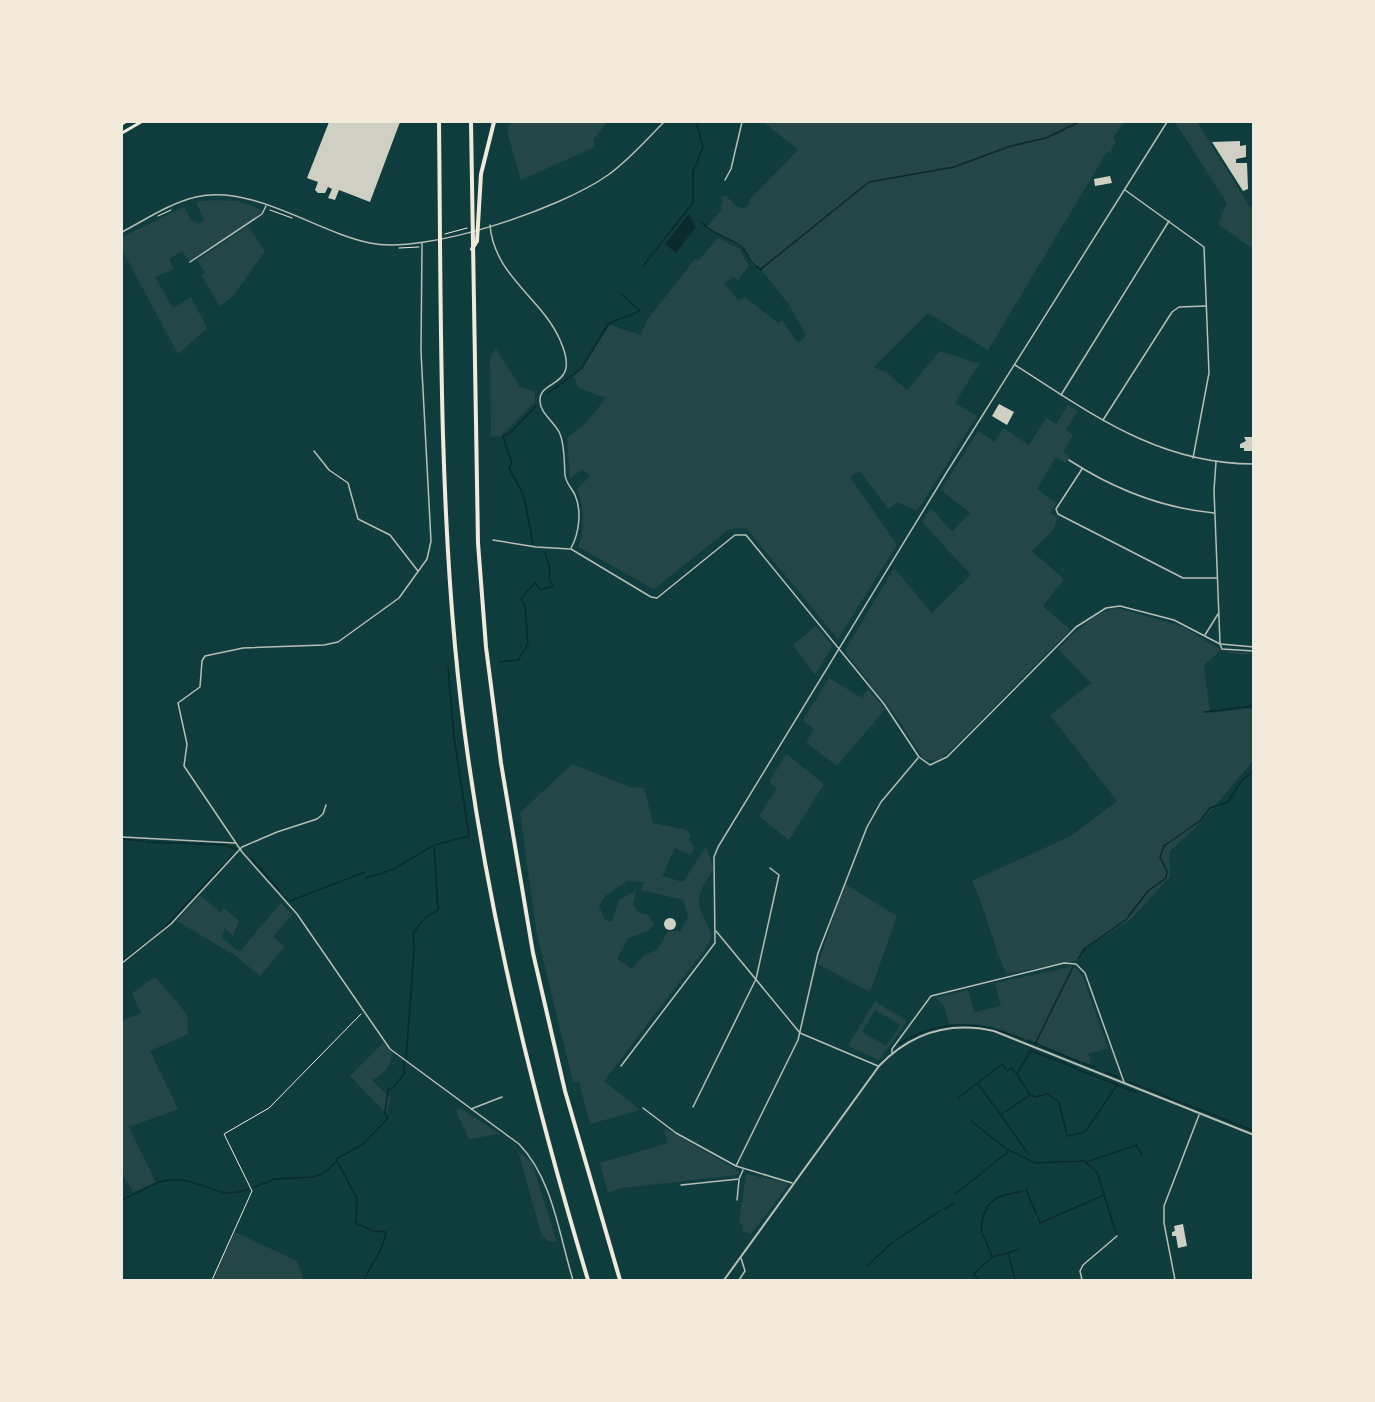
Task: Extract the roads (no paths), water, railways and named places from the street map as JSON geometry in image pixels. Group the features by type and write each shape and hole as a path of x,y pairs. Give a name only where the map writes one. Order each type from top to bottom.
{"highway":[{"path":"122,133 141,122"},
{"path":"439,122 447,550 466,739 486,867 526,1058 588,1281"},
{"path":"471,122 478,543 486,647 501,763 533,953 565,1091 620,1281"},
{"path":"472,250 478,236 481,174 494,122"}],"street":[{"path":"122,232 196,197 228,196 266,206 363,242 393,246 422,243 529,213 596,183 620,166 664,122"},
{"path":"725,180 731,169 742,122"},
{"path":"621,1066 715,943 714,857 718,847 1014,365 1167,122"},
{"path":"1124,189 1204,245 1209,379 1193,458"},
{"path":"190,262 262,214 266,206"},
{"path":"1061,395 1170,220"},
{"path":"490,225 491,237 512,280 548,318 560,338 568,362 563,376 541,394 540,400 562,437 567,483 576,501 578,536 571,549"},
{"path":"422,243 422,372 431,541 429,555 392,605 338,642 324,645 243,648 205,656 201,664 200,687 178,703 187,744 184,764 186,772 240,849 297,914 395,1054 519,1144 538,1166 573,1281"},
{"path":"1103,421 1172,312 1179,308 1207,306"},
{"path":"1014,365 1103,421 1149,444 1193,458 1254,464"},
{"path":"314,451 329,470 348,483 358,519 390,535 418,572"},
{"path":"1069,460 1082,469 1146,498 1215,513"},
{"path":"1216,462 1215,513 1220,644 1221,648 1227,650 1254,651"},
{"path":"1082,469 1056,509 1058,514 1186,579 1217,578"},
{"path":"493,540 536,547 571,549 651,597 657,598 735,535 746,535 840,649 900,726 919,757 930,765 944,760 1076,627 1106,608 1120,606 1174,620 1220,644 1254,647"},
{"path":"1204,636 1219,614"},
{"path":"736,1166 800,1033 818,953 867,827 881,802 919,757"},
{"path":"122,963 175,920 240,849 277,832 317,819 323,814 326,805"},
{"path":"122,837 236,843"},
{"path":"693,1107 756,979 779,875 770,868"},
{"path":"715,931 800,1033 879,1066"},
{"path":"892,1053 892,1049 931,996 1064,963 1076,964 1085,973 1125,1083"},
{"path":"724,1281 879,1066 906,1042 931,1032 951,1028 976,1028 1004,1035 1254,1135"},
{"path":"471,1109 502,1097"},
{"path":"643,1108 676,1133 736,1166 793,1184"},
{"path":"1176,1281 1164,1223 1164,1206 1200,1114"},
{"path":"737,1200 739,1179 744,1170"},
{"path":"681,1185 739,1179"},
{"path":"1082,1281 1080,1271 1083,1265 1117,1236"},
{"path":"739,1281 745,1271 741,1257"}],"waterway":[{"path":"643,266 693,203 693,172 703,147 696,122"},
{"path":"702,223 739,245 753,263 761,269 869,182 954,167 1011,146 1046,138 1079,122"},
{"path":"547,394 581,369 609,323 640,311 621,294"},
{"path":"533,544 524,496 509,468 512,463 503,436 511,432 536,406"},
{"path":"499,662 518,660 528,644 525,606 521,599 535,582 540,590 553,586 549,579 550,569 545,552"},
{"path":"406,1060 414,950 413,933 426,917 438,910 434,845 469,836 454,737 448,668"},
{"path":"1204,712 1254,706"},
{"path":"1128,917 1148,891 1166,878 1167,871 1160,857 1164,846 1201,820 1210,808 1228,802 1242,780 1254,771"},
{"path":"122,839 143,841"},
{"path":"146,842 225,845 236,849"},
{"path":"367,878 394,869 432,846"},
{"path":"228,859 232,855"},
{"path":"251,858 280,891"},
{"path":"160,932 223,865"},
{"path":"285,897 290,901 365,872"},
{"path":"1087,947 1127,919"},
{"path":"122,961 157,935"},
{"path":"1078,959 1085,948"},
{"path":"1035,1044 1073,967"},
{"path":"899,1044 930,1030 960,1025 991,1029 1023,1039"},
{"path":"1027,1040 1080,1062"},
{"path":"958,1098 1002,1064 1007,1071 1011,1068 1017,1074 1031,1050"},
{"path":"1032,1051 1076,1068"},
{"path":"364,1280 380,1250 386,1232 373,1231 356,1223 357,1199 336,1159 362,1145 388,1118 385,1113 388,1089 393,1088 404,1074 404,1062"},
{"path":"1083,1063 1095,1067"},
{"path":"1078,1070 1095,1076"},
{"path":"1106,1072 1118,1077"},
{"path":"1005,1112 1030,1095 1018,1076"},
{"path":"1097,1077 1136,1092"},
{"path":"1130,1082 1143,1087"},
{"path":"978,1084 1001,1115 1003,1113"},
{"path":"1030,1095 1036,1097 1047,1094 1059,1102 1067,1136 1085,1132 1117,1085"},
{"path":"1146,1088 1172,1099"},
{"path":"1175,1100 1193,1107"},
{"path":"1196,1108 1254,1131"},
{"path":"1001,1115 1028,1154"},
{"path":"971,1121 1007,1149 1035,1163 1084,1161 1097,1172 1116,1233"},
{"path":"1087,1162 1136,1145 1142,1155"},
{"path":"955,1194 1008,1152"},
{"path":"254,1187 275,1179 313,1177 324,1173 336,1162"},
{"path":"122,1200 152,1185 170,1180 191,1182 228,1193 248,1189"},
{"path":"1026,1189 1036,1214"},
{"path":"982,1233 984,1214 991,1203 999,1197 1023,1191"},
{"path":"1038,1217 1040,1223 1104,1195"},
{"path":"944,1209 954,1203"},
{"path":"896,1240 940,1211"},
{"path":"983,1235 992,1256"},
{"path":"867,1266 893,1242"},
{"path":"1015,1280 1008,1253 1019,1249"},
{"path":"976,1280 978,1279 974,1274 992,1257 1008,1253"}]}
